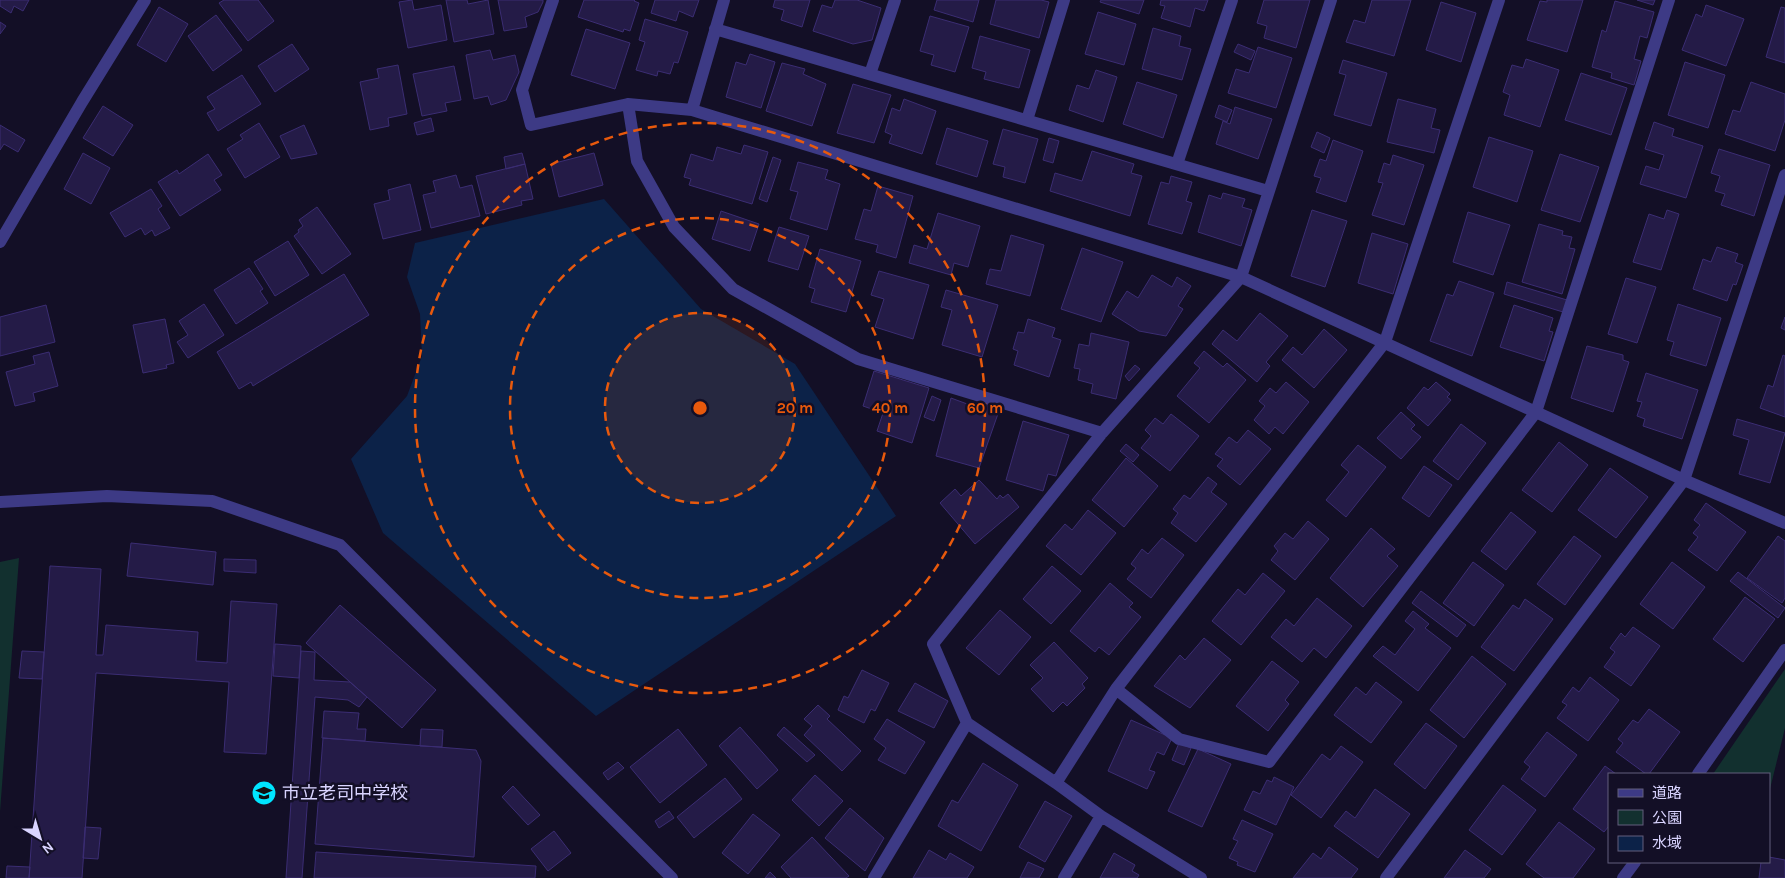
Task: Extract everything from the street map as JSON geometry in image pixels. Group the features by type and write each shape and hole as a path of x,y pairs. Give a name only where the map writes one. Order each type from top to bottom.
{"street":[{"path":"0,242 82,102 145,0"},
{"path":"553,0 522,90 532,125 628,104 692,110 1241,277 1684,480 1785,523"},
{"path":"692,110 724,0"},
{"path":"870,74 895,0"},
{"path":"1027,120 1064,0"},
{"path":"1177,164 1232,0"},
{"path":"1201,878 1101,816 967,723 934,644 1102,433 1241,277 1330,0"},
{"path":"1056,783 1116,688 1385,342 1499,0"},
{"path":"1116,688 1179,739 1269,762 1536,412 1669,0"},
{"path":"715,29 1268,191"},
{"path":"628,104 637,161 674,227 732,288 858,359 1102,433"},
{"path":"1386,878 1684,480 1785,175"},
{"path":"0,502 107,496 212,502 340,545 672,878"},
{"path":"1699,773 1785,650"},
{"path":"874,878 967,723"},
{"path":"1064,878 1101,816"},
{"path":"1623,878 1634,863"}],"green space":[{"path":"19,558 0,812 0,562"},
{"path":"1785,669 1785,728 1770,789 1770,773 1714,773"}],"water":[{"path":"604,199 701,309 795,364 896,516 596,716 383,533 351,459 407,396 422,356 420,314 407,277 415,243"}],"building":[{"path":"0,0 29,0 23,11 14,6 11,13 0,6"},
{"path":"224,0 258,0 274,21 248,41 219,3"},
{"path":"412,0 414,10 441,5 447,40 408,48 399,2"},
{"path":"446,0 467,0 468,4 488,0 494,34 454,42"},
{"path":"498,0 543,0 543,2 538,12 525,17 527,27 504,31"},
{"path":"584,0 635,0 639,3 630,31 624,29 623,32 578,17"},
{"path":"655,0 699,0 693,17 679,11 676,21 651,13"},
{"path":"775,0 810,0 802,27 781,20 784,10 773,7"},
{"path":"835,0 857,0 881,8 872,40 853,44 813,31 822,5 832,8"},
{"path":"937,0 979,0 973,22 934,10"},
{"path":"996,0 1041,0 1049,2 1039,38 990,24"},
{"path":"1101,0 1144,0 1139,14 1100,2"},
{"path":"1161,0 1208,0 1204,11 1195,8 1190,27 1161,18 1165,6 1160,5"},
{"path":"1264,0 1310,0 1296,48 1264,38 1267,26 1257,23"},
{"path":"1372,0 1411,0 1394,56 1346,42 1354,20 1365,23"},
{"path":"1547,0 1583,0 1567,52 1527,40 1540,1 1547,2"},
{"path":"1637,0 1655,0 1653,5"},
{"path":"1615,1 1654,12 1647,38 1640,36 1634,59 1641,61 1634,85 1611,78 1612,73 1592,67 1602,30 1606,32"},
{"path":"1441,2 1476,13 1461,62 1426,50"},
{"path":"1706,5 1744,19 1726,66 1682,50 1696,14 1702,17"},
{"path":"159,7 188,24 166,62 137,45"},
{"path":"1781,7 1785,8 1785,63 1766,57"},
{"path":"1098,12 1136,24 1124,65 1085,54"},
{"path":"216,15 242,50 213,71 188,36"},
{"path":"930,16 969,27 955,72 931,65 934,55 920,51"},
{"path":"645,19 688,32 678,63 674,62 670,74 658,71 657,76 636,70 645,42 639,40"},
{"path":"0,22 6,26 0,34"},
{"path":"1153,28 1181,36 1179,46 1191,49 1182,80 1142,69"},
{"path":"586,29 630,43 615,89 571,75"},
{"path":"980,36 1030,50 1019,88 984,79 986,72 972,68"},
{"path":"292,44 309,69 275,92 258,66"},
{"path":"1238,44 1255,51 1251,60 1234,52"},
{"path":"1258,47 1292,58 1276,108 1228,93 1236,69 1249,73"},
{"path":"490,50 493,60 515,55 519,72 506,100 491,105 488,96 474,99 466,55"},
{"path":"750,54 775,62 761,108 726,97 736,62 746,65"},
{"path":"1526,59 1559,70 1540,127 1504,115 1510,95 1503,92 1512,65 1523,68"},
{"path":"1343,60 1387,73 1371,126 1334,115 1346,75 1339,73"},
{"path":"1685,62 1725,75 1708,128 1668,115"},
{"path":"782,63 805,69 803,74 826,84 812,126 766,111"},
{"path":"398,65 407,114 388,118 389,126 370,130 360,82 379,78 377,69"},
{"path":"454,66 461,100 445,103 447,111 422,116 413,74"},
{"path":"1096,70 1117,77 1103,122 1069,110 1077,85 1089,89"},
{"path":"1581,73 1627,88 1611,135 1565,120"},
{"path":"242,75 261,104 218,131 207,113 215,109 207,97"},
{"path":"1137,82 1177,95 1163,138 1123,124"},
{"path":"1751,82 1785,94 1785,120 1775,151 1725,134 1733,110 1740,112"},
{"path":"853,84 891,95 874,143 837,133"},
{"path":"904,99 936,111 922,154 889,143 892,135 885,132 892,108 900,111"},
{"path":"1398,99 1436,109 1431,128 1440,130 1434,153 1387,142"},
{"path":"1219,105 1232,110 1227,122 1215,117"},
{"path":"103,106 133,125 113,156 83,138"},
{"path":"1235,107 1272,119 1258,159 1216,144 1223,121 1230,124"},
{"path":"431,118 434,131 417,135 414,123"},
{"path":"1654,122 1674,129 1672,136 1703,146 1686,198 1640,184 1646,166 1659,170 1664,155 1645,149"},
{"path":"259,123 280,157 245,178 227,149 243,139 240,135"},
{"path":"0,125 25,140 18,152 4,144 0,150"},
{"path":"304,125 317,154 291,159 280,136"},
{"path":"947,128 988,141 977,177 936,164"},
{"path":"1003,129 1038,139 1025,183 1003,177 1005,167 993,164"},
{"path":"1317,132 1330,138 1324,153 1311,147"},
{"path":"1489,137 1533,151 1517,202 1473,187"},
{"path":"1049,138 1059,141 1053,163 1043,160"},
{"path":"1333,140 1363,151 1346,202 1316,192 1321,178 1314,176 1320,159 1326,161"},
{"path":"744,145 768,152 752,204 689,185 691,179 684,177 691,154 713,161 717,147 741,154"},
{"path":"1719,149 1770,165 1754,216 1721,205 1725,194 1715,191 1720,176 1711,173"},
{"path":"1092,151 1134,164 1131,173 1142,176 1130,216 1050,191 1055,173 1082,181"},
{"path":"83,153 110,168 91,204 64,189"},
{"path":"522,153 525,164 506,169 504,157"},
{"path":"594,153 603,185 559,197 551,164"},
{"path":"208,154 222,175 214,180 221,190 180,216 158,182 177,170 179,174"},
{"path":"1560,154 1599,167 1580,222 1541,210"},
{"path":"1393,155 1424,165 1404,225 1372,215 1383,183 1378,182 1384,163 1390,165"},
{"path":"773,157 781,160 767,202 759,199"},
{"path":"798,162 828,170 825,179 840,184 827,230 790,219 798,192 790,190"},
{"path":"525,164 533,199 521,201 522,205 486,214 476,176"},
{"path":"456,175 460,188 472,185 480,216 431,228 423,195 436,192 433,181"},
{"path":"1171,176 1192,182 1186,201 1192,203 1182,234 1148,224 1161,182 1169,184"},
{"path":"410,184 421,230 383,239 374,204 390,200 388,190"},
{"path":"878,186 913,196 896,258 876,252 878,245 855,239 864,209 871,211"},
{"path":"151,189 162,206 158,209 170,228 155,236 152,230 145,235 141,228 125,237 110,213"},
{"path":"1223,193 1245,199 1242,207 1252,210 1241,246 1198,232 1209,195 1221,199"},
{"path":"317,207 351,254 322,274 294,236 303,226 299,220"},
{"path":"1312,210 1347,221 1325,287 1291,276"},
{"path":"1667,210 1679,214 1661,270 1633,262 1649,214 1664,219"},
{"path":"721,211 759,224 750,251 712,239"},
{"path":"1468,212 1510,225 1493,275 1453,262"},
{"path":"938,213 980,226 968,267 954,263 951,275 909,263 914,245 927,249"},
{"path":"1539,224 1563,231 1562,235 1572,237 1569,248 1575,249 1562,294 1522,282"},
{"path":"779,227 809,236 798,270 768,261"},
{"path":"1372,233 1408,244 1393,294 1358,283"},
{"path":"1011,235 1044,245 1030,296 986,284 990,269 1001,271"},
{"path":"288,241 309,275 275,296 254,262"},
{"path":"1717,247 1738,254 1735,262 1743,265 1736,285 1733,284 1727,301 1693,289 1703,259 1711,262"},
{"path":"1082,248 1123,262 1101,322 1061,309"},
{"path":"820,249 861,261 846,312 811,302 815,289 809,287"},
{"path":"249,268 263,289 260,291 268,303 236,324 214,290"},
{"path":"879,271 929,285 913,339 875,327 884,299 871,295"},
{"path":"344,274 369,315 253,386 251,382 239,389 217,352"},
{"path":"1152,275 1172,287 1177,277 1191,286 1178,306 1183,309 1166,336 1139,331 1112,314 1127,291 1138,298"},
{"path":"1626,278 1656,287 1637,343 1608,334"},
{"path":"1459,281 1494,293 1472,356 1430,341 1447,294 1453,296"},
{"path":"1507,282 1567,300 1563,312 1504,294"},
{"path":"946,290 998,305 982,357 942,345 952,310 941,307"},
{"path":"204,304 224,335 188,358 177,342 188,335 179,321"},
{"path":"1678,304 1721,318 1706,366 1670,355 1674,342 1667,340"},
{"path":"46,305 55,342 0,356 0,317"},
{"path":"1514,305 1553,318 1549,331 1553,332 1544,361 1500,347"},
{"path":"1260,313 1288,336 1266,362 1270,366 1257,382 1212,344 1223,330 1237,341"},
{"path":"1785,317 1785,330 1781,328"},
{"path":"165,319 174,363 166,365 167,368 143,373 133,325"},
{"path":"1028,319 1055,328 1052,337 1061,340 1049,377 1014,365 1018,351 1013,349 1018,332 1024,333"},
{"path":"1324,329 1347,350 1314,388 1282,360 1293,347 1302,355"},
{"path":"1091,333 1129,342 1116,399 1091,393 1093,384 1078,380 1080,369 1074,368 1079,344 1089,346"},
{"path":"1587,346 1623,355 1623,360 1629,362 1613,412 1571,398"},
{"path":"1204,351 1223,367 1227,363 1246,380 1209,423 1177,396 1200,368 1194,363"},
{"path":"49,352 58,386 33,393 35,401 15,406 6,372 35,364 33,356"},
{"path":"1783,355 1785,356 1785,417 1760,408 1768,385 1773,387"},
{"path":"1135,365 1140,369 1129,381 1125,376"},
{"path":"874,371 929,388 912,443 877,431 883,413 863,406"},
{"path":"1646,373 1698,390 1682,439 1643,426 1645,419 1637,416 1642,402 1637,401"},
{"path":"1286,382 1309,402 1283,434 1275,427 1269,434 1254,420 1265,406 1259,401 1270,388 1276,393"},
{"path":"1436,382 1450,394 1447,397 1451,400 1428,426 1407,408 1424,387 1428,390"},
{"path":"932,396 941,400 934,421 924,417"},
{"path":"951,398 978,408 980,401 1000,408 979,468 936,456"},
{"path":"1401,412 1415,425 1411,429 1421,437 1401,459 1377,438"},
{"path":"1171,414 1199,436 1170,471 1141,448 1151,436 1145,430 1155,418 1163,424"},
{"path":"1737,419 1785,433 1770,483 1739,474 1749,440 1733,435"},
{"path":"1023,421 1069,435 1056,476 1048,474 1043,491 1006,480"},
{"path":"1461,424 1486,443 1458,480 1433,461"},
{"path":"1248,430 1271,449 1240,485 1217,466 1223,459 1215,454 1229,437 1237,443"},
{"path":"1559,442 1588,465 1552,512 1522,490"},
{"path":"1126,444 1139,455 1133,462 1120,451"},
{"path":"1358,445 1386,467 1346,517 1326,500 1349,472 1341,465"},
{"path":"1126,458 1158,486 1124,527 1092,500"},
{"path":"1424,466 1452,485 1429,517 1402,498"},
{"path":"1610,468 1648,497 1616,538 1578,510"},
{"path":"1208,477 1217,484 1211,492 1227,504 1196,542 1171,523 1178,513 1173,509 1184,495 1190,499"},
{"path":"979,480 997,499 1000,495 1003,498 1008,494 1019,507 975,544 940,503 955,489 961,496"},
{"path":"1706,503 1746,532 1717,571 1688,550 1698,537 1693,533 1700,525 1694,520"},
{"path":"1088,510 1116,533 1081,575 1046,546 1065,524 1072,530"},
{"path":"1511,512 1536,532 1506,570 1481,551"},
{"path":"1308,521 1329,539 1295,580 1271,560 1278,551 1274,546 1285,533 1293,539"},
{"path":"1371,528 1395,549 1387,556 1398,566 1363,607 1330,578"},
{"path":"1574,536 1601,556 1565,605 1537,584"},
{"path":"1778,536 1785,541 1785,598 1782,603 1747,578"},
{"path":"1162,538 1184,555 1151,598 1127,579 1136,568 1131,564 1142,549 1148,554"},
{"path":"131,543 216,552 213,585 127,576"},
{"path":"224,559 256,560 256,573 224,571"},
{"path":"1473,562 1504,585 1474,626 1443,603"},
{"path":"1672,562 1705,587 1673,629 1640,604"},
{"path":"50,566 101,569 96,655 103,655 106,625 198,632 196,661 227,663 231,601 277,604 266,754 224,752 229,682 96,673 82,878 29,878"},
{"path":"1052,566 1081,591 1051,624 1023,599"},
{"path":"1738,572 1785,608 1778,618 1730,581"},
{"path":"1263,573 1285,591 1241,645 1212,621 1238,589 1245,595"},
{"path":"1110,583 1133,603 1129,607 1141,617 1109,655 1099,647 1095,652 1070,631"},
{"path":"1421,591 1466,625 1457,637 1412,603"},
{"path":"1745,597 1775,619 1743,662 1713,639"},
{"path":"1317,598 1352,626 1326,658 1314,648 1302,662 1271,637 1286,619 1294,626"},
{"path":"1525,599 1553,619 1514,671 1481,647 1513,605 1519,609"},
{"path":"340,605 436,690 402,728 306,643"},
{"path":"1000,610 1031,637 999,675 966,648"},
{"path":"1413,611 1429,624 1425,628 1451,648 1418,691 1373,656 1383,646 1395,655 1415,629 1405,621"},
{"path":"1633,627 1660,646 1631,686 1604,667 1615,652 1610,648 1621,633 1625,637"},
{"path":"1204,638 1231,660 1190,708 1154,686 1180,655 1185,660"},
{"path":"1054,642 1088,678 1082,684 1085,688 1067,706 1063,702 1053,712 1031,689 1043,678 1030,665"},
{"path":"275,644 301,646 299,678 273,676"},
{"path":"22,651 44,652 42,679 19,678"},
{"path":"301,651 315,652 314,680 350,682 367,697 359,707 348,700 315,697 302,878 286,878"},
{"path":"1472,656 1506,684 1464,738 1430,710"},
{"path":"1272,661 1299,682 1285,700 1289,704 1268,731 1236,706"},
{"path":"862,670 889,683 875,711 871,709 864,723 838,710 844,696 848,698"},
{"path":"1590,677 1619,700 1588,741 1557,718 1567,705 1562,702 1573,687 1579,692"},
{"path":"1376,682 1402,702 1371,743 1334,715 1356,687 1366,695"},
{"path":"915,683 948,701 934,728 898,711"},
{"path":"818,705 830,716 827,719 861,751 842,771 804,735 812,726 804,719"},
{"path":"1649,709 1680,732 1650,773 1645,773 1616,752 1623,743 1618,739 1633,720 1638,723"},
{"path":"324,711 359,713 357,729 366,729 365,741 322,738"},
{"path":"887,719 925,742 905,774 878,760 886,748 874,739"},
{"path":"1131,720 1172,738 1164,755 1157,752 1149,770 1155,772 1147,789 1108,771"},
{"path":"1426,723 1457,746 1425,789 1394,764"},
{"path":"740,727 778,770 757,789 719,746"},
{"path":"784,727 815,755 807,762 777,735"},
{"path":"421,729 443,730 442,747 420,746"},
{"path":"678,729 707,765 660,803 630,767"},
{"path":"1547,732 1577,755 1545,797 1521,779 1530,767 1524,762"},
{"path":"323,738 476,750 481,761 474,857 315,844"},
{"path":"1179,743 1191,748 1184,765 1172,760"},
{"path":"1341,746 1363,762 1321,818 1291,795 1322,754 1330,760"},
{"path":"1198,749 1231,764 1202,827 1168,811"},
{"path":"618,762 624,768 608,780 603,773"},
{"path":"983,763 1018,785 981,851 938,826 952,800 958,803"},
{"path":"1605,766 1615,773 1608,773 1608,827 1604,832 1573,809"},
{"path":"815,775 843,801 819,826 792,800"},
{"path":"1274,777 1294,787 1276,825 1244,810 1253,791 1260,794 1267,780 1272,782"},
{"path":"725,778 742,799 694,838 677,817"},
{"path":"1503,785 1536,810 1502,855 1469,830"},
{"path":"513,786 540,815 528,825 502,797"},
{"path":"1375,789 1410,814 1378,858 1334,826 1346,811 1355,818"},
{"path":"1045,801 1072,816 1045,862 1019,847"},
{"path":"850,808 884,838 865,871 825,838"},
{"path":"669,811 674,818 659,828 655,821"},
{"path":"753,814 780,835 748,874 722,853"},
{"path":"1242,820 1273,834 1255,872 1237,865 1238,862 1229,858 1238,841 1233,839"},
{"path":"1559,822 1595,849 1573,878 1544,878 1526,864"},
{"path":"85,827 101,828 98,859 83,858"},
{"path":"554,831 571,853 548,871 531,849"},
{"path":"812,837 849,876 846,878 791,878 781,867"},
{"path":"1329,847 1358,869 1351,878 1293,878 1313,853 1321,859"},
{"path":"929,850 946,860 950,853 974,867 967,878 913,878"},
{"path":"1465,850 1491,869 1484,878 1444,878"},
{"path":"316,852 536,866 535,878 314,878"},
{"path":"1114,853 1135,865 1132,871 1139,875 1137,878 1100,878"},
{"path":"1770,857 1785,860 1785,878 1759,878 1761,863 1770,863"},
{"path":"1028,862 1044,869 1039,878 1020,878"},
{"path":"7,866 30,867 29,878 6,878"},
{"path":"770,872 776,878 765,878"}],"place":[{"name":"市立老司中学校","path":"264,793"}]}
